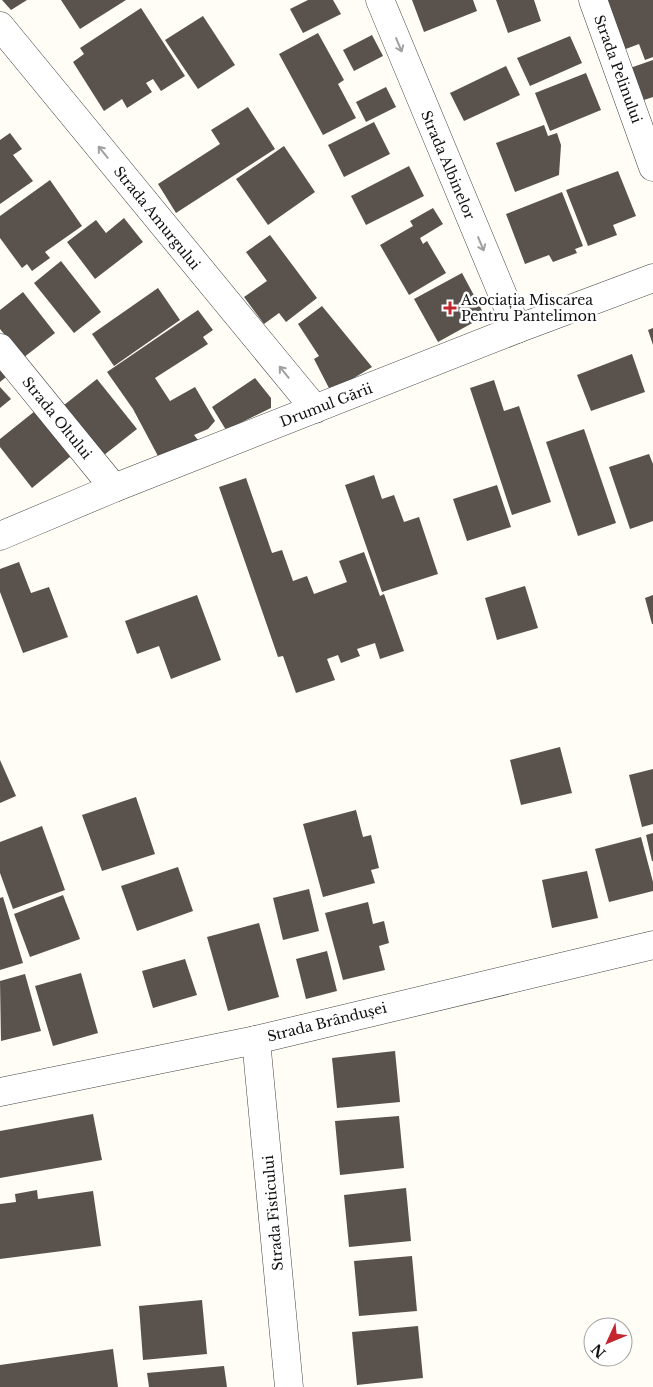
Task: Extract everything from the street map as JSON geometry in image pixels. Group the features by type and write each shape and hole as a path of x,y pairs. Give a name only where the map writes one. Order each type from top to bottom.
{"street":[{"name":"Strada Albinelor","path":"380,0 517,329"},
{"name":"Strada Pelinului","path":"593,0 653,167"},
{"name":"Strada Amurgului","path":"0,26 315,410"},
{"name":"Drumul Gării","path":"0,536 114,488 517,329 653,278"},
{"name":"Strada Oltului","path":"0,348 114,488"},
{"name":"Strada Brândușei","path":"0,1092 256,1040 653,945"},
{"name":"Strada Fisticului","path":"256,1040 289,1387"}],"building":[{"path":"2,0 27,0 11,10"},
{"path":"61,0 126,0 80,29"},
{"path":"308,0 333,0 341,14 303,33 290,9"},
{"path":"412,0 473,0 477,11 424,32"},
{"path":"496,0 534,0 541,21 508,33"},
{"path":"603,0 653,0 653,57 645,60 639,44 623,50"},
{"path":"141,8 185,76 161,91 153,79 146,83 152,92 127,108 122,99 104,111 73,62 84,54 80,48"},
{"path":"203,16 235,65 198,89 165,40"},
{"path":"318,33 344,80 338,84 356,118 323,135 279,54"},
{"path":"372,35 383,56 354,71 343,50"},
{"path":"570,36 582,63 530,86 517,58"},
{"path":"653,60 653,97 641,101 630,68"},
{"path":"506,66 520,95 464,121 450,93"},
{"path":"586,73 601,110 550,131 535,93"},
{"path":"386,87 396,107 366,122 356,102"},
{"path":"248,107 275,149 176,213 158,184 220,144 211,130"},
{"path":"374,122 390,154 344,177 328,145"},
{"path":"544,125 548,136 557,133 561,145 559,175 515,192 496,143"},
{"path":"10,133 22,149 13,155 33,181 0,204 0,140"},
{"path":"284,146 315,192 268,225 236,179"},
{"path":"409,166 424,196 366,225 351,196"},
{"path":"618,171 636,216 613,225 617,235 588,246 566,190"},
{"path":"50,180 82,226 45,252 50,258 32,271 27,264 22,268 0,238 0,216"},
{"path":"562,192 583,246 575,249 577,253 553,262 549,255 525,264 506,214"},
{"path":"433,208 443,224 420,238 423,244 427,241 446,273 409,295 380,245 413,226 410,221"},
{"path":"124,218 143,242 95,279 67,242 96,220 106,233"},
{"path":"270,235 317,298 286,322 279,313 264,324 244,297 267,281 246,252"},
{"path":"61,261 101,312 74,333 34,283"},
{"name":"Asociația Miscarea Pentru Pantelimon","path":"462,273 485,316 438,342 414,299"},
{"path":"158,288 180,320 114,366 92,334"},
{"path":"23,292 55,333 23,358 0,329 0,310"},
{"path":"322,306 372,367 331,392 314,359 319,356 298,324"},
{"path":"198,310 213,330 203,337 208,344 155,378 170,401 195,387 215,421 208,429 194,435 198,440 158,456 133,409 107,372"},
{"path":"653,328 653,345 648,330"},
{"path":"632,354 645,392 591,411 577,375"},
{"path":"0,370 6,377 0,382"},
{"path":"255,378 271,398 271,408 226,430 212,407"},
{"path":"97,379 137,429 99,459 59,409"},
{"path":"494,380 504,411 519,406 551,502 512,515 470,388"},
{"path":"0,387 11,399 0,408"},
{"path":"35,411 71,456 32,488 0,447 0,439"},
{"path":"584,429 616,523 578,536 546,442"},
{"path":"649,454 653,464 653,521 630,529 609,467"},
{"path":"374,475 382,499 394,495 404,522 419,517 438,574 382,592 345,485"},
{"path":"246,478 272,553 282,550 293,581 307,576 314,594 347,582 339,561 364,552 380,596 384,594 404,651 380,659 375,643 357,649 360,656 341,663 338,655 327,659 335,680 296,693 283,656 278,657 219,487"},
{"path":"497,485 511,527 467,541 453,499"},
{"path":"19,562 31,593 49,587 68,637 23,653 0,592 0,569"},
{"path":"525,586 538,628 497,640 485,598"},
{"path":"197,595 221,660 171,679 159,646 137,654 125,621"},
{"path":"653,595 653,624 652,624 645,598"},
{"path":"560,747 572,793 521,805 510,760"},
{"path":"0,760 16,796 0,803"},
{"path":"653,769 653,824 642,827 629,775"},
{"path":"136,797 155,854 102,871 82,815"},
{"path":"356,810 363,837 371,835 379,868 371,870 375,883 323,897 303,824"},
{"path":"42,826 65,890 13,909 0,873 0,842"},
{"path":"653,833 653,861 652,861 646,835"},
{"path":"641,837 653,882 653,891 609,902 595,849"},
{"path":"178,867 193,911 137,931 121,886"},
{"path":"587,871 598,918 552,928 542,880"},
{"path":"309,889 319,931 283,940 273,898"},
{"path":"63,895 80,939 30,957 14,914"},
{"path":"3,897 23,963 0,970 0,898"},
{"path":"368,902 373,924 384,921 389,943 379,946 385,970 343,980 325,913"},
{"path":"259,923 279,997 228,1011 207,937"},
{"path":"327,951 337,991 306,999 296,959"},
{"path":"185,959 197,995 153,1008 142,971"},
{"path":"81,973 98,1033 53,1046 35,986"},
{"path":"25,974 41,1031 1,1041 0,981"},
{"path":"395,1051 400,1102 337,1108 332,1058"},
{"path":"93,1114 102,1160 0,1178 0,1131"},
{"path":"399,1116 404,1168 340,1175 335,1121"},
{"path":"406,1188 411,1241 349,1247 344,1195"},
{"path":"37,1190 38,1199 93,1191 101,1246 0,1259 0,1204 16,1202 15,1194"},
{"path":"412,1256 417,1311 359,1316 354,1261"},
{"path":"202,1300 207,1354 143,1360 139,1306"},
{"path":"418,1326 423,1378 357,1385 352,1332"},
{"path":"113,1349 118,1387 0,1387 0,1365"},
{"path":"224,1366 227,1387 149,1387 147,1373"}],"place":[{"name":"Asociația Miscarea Pentru Pantelimon","path":"450,308"}]}
